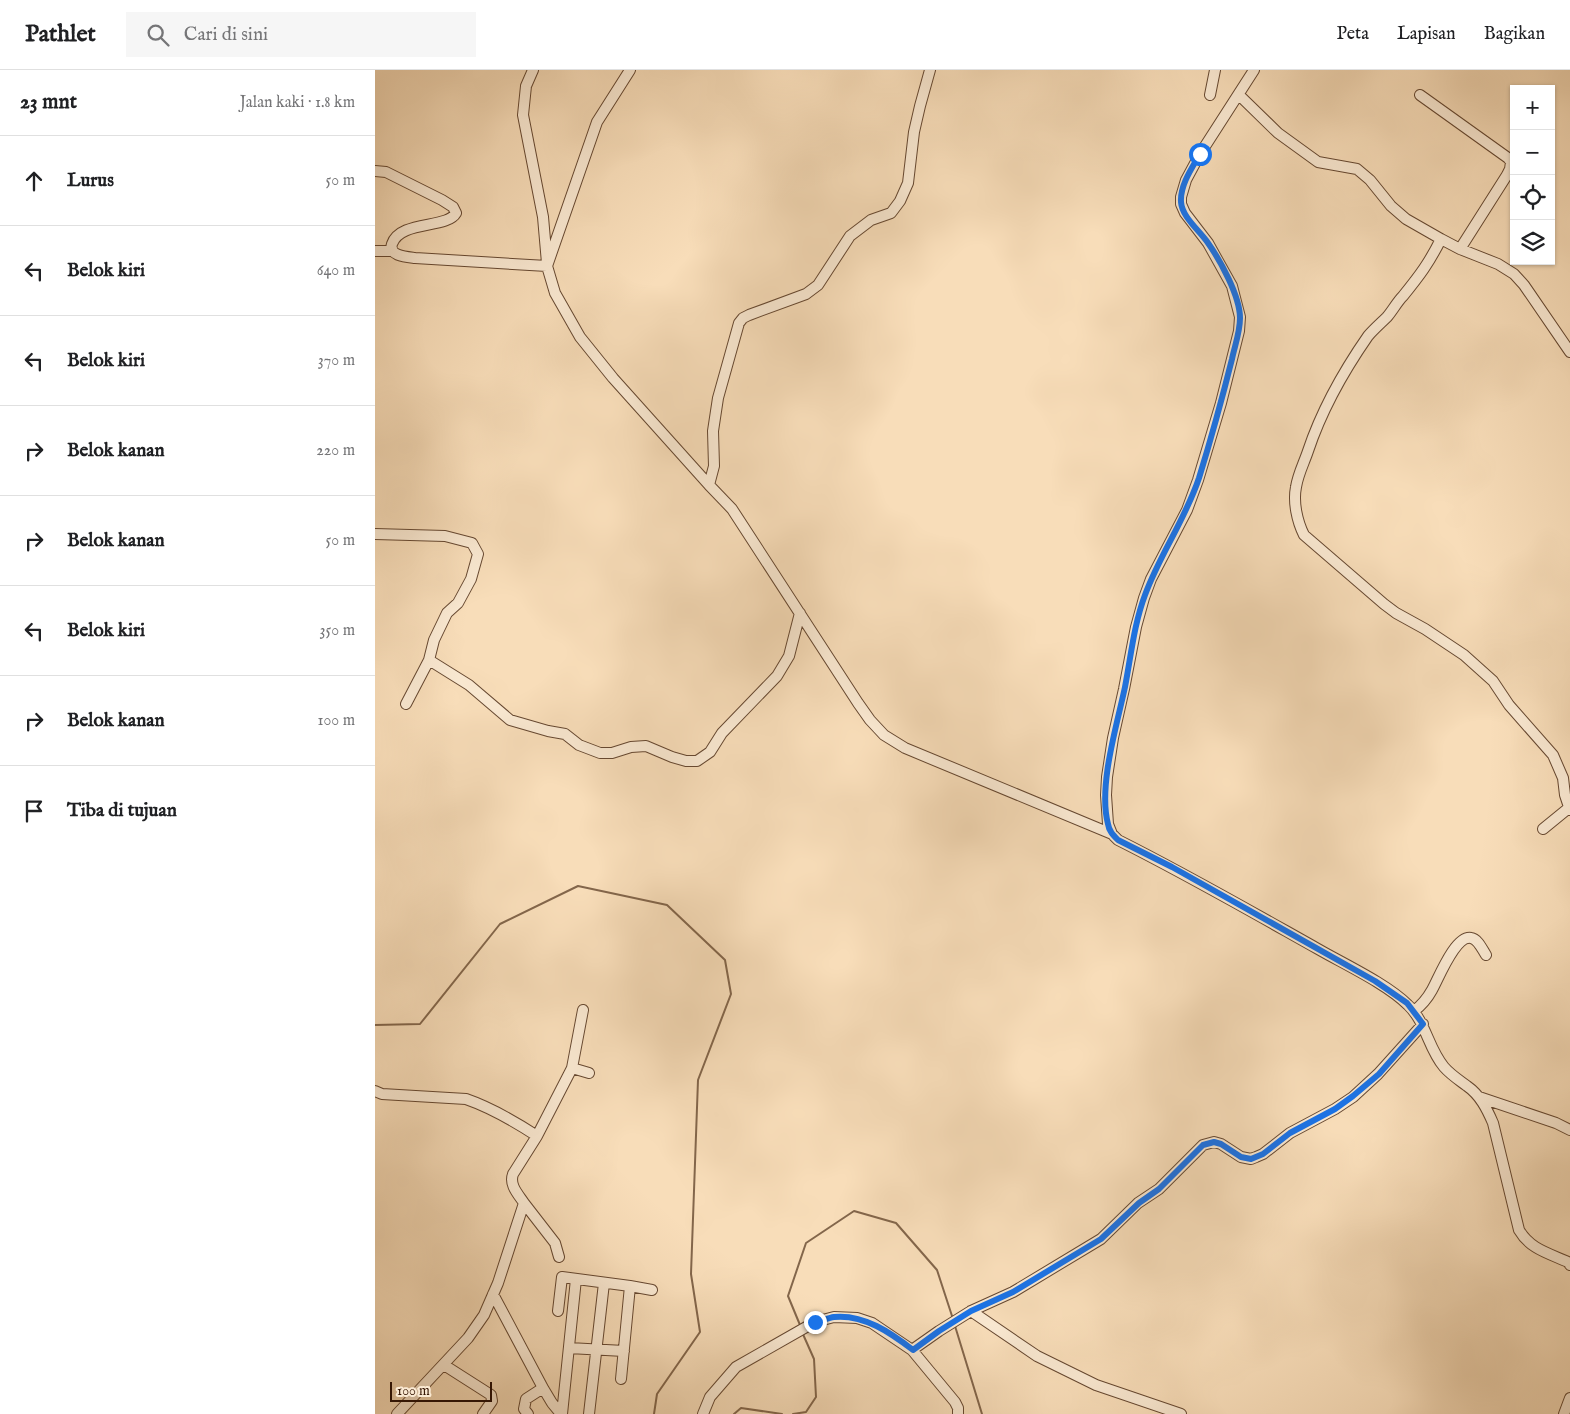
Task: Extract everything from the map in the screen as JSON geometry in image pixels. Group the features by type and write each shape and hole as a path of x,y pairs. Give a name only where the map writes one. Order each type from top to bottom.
{"street":[{"path":"533,70 526,86 523,115 543,217 547,266 555,292 580,337 613,378 732,508 870,720 884,735 905,748 1112,834 1118,840 1172,867 1375,981 1407,1003 1423,1024 1441,1064 1448,1072 1469,1087 1487,1108 1493,1123 1519,1230 1529,1244 1569,1263"},
{"path":"547,266 597,122 630,70"},
{"path":"709,484 714,466 713,431 717,407 739,323 749,315 805,294 818,285 850,236 871,220 891,213 900,201 908,183 914,132 930,70"},
{"path":"1210,95 1215,70"},
{"path":"1112,834 1106,810 1107,776 1136,627 1151,579 1184,517 1198,480 1221,403 1239,331 1240,317 1232,286 1208,243 1185,213 1181,204 1181,197 1186,180 1200,154 1254,70"},
{"path":"1239,95 1279,133 1318,162 1357,169 1370,180 1391,206 1406,219 1460,249 1498,264 1514,274 1524,285 1570,352"},
{"path":"1420,95 1511,162 1511,169 1460,249"},
{"path":"375,170 386,172 442,200 453,207 456,213 452,218 418,226 401,233 391,246 392,251"},
{"path":"1441,238 1431,261 1388,316 1369,334 1339,382 1313,435 1295,488 1295,506 1300,528 1305,535 1390,608 1464,655 1493,681 1509,706 1553,755 1563,778 1569,808 1543,829"},
{"path":"375,251 392,251 399,255 415,258 547,266"},
{"path":"375,534 452,537 472,543 478,554 471,579 458,603 447,613 434,640 429,660 406,704"},
{"path":"429,660 469,685 510,720 539,729 565,734 579,745 600,753 612,753 631,747 647,746 672,757 686,761 697,761 710,752 723,733 777,676 789,656 799,613"},
{"path":"1415,1012 1432,991 1445,962 1462,941 1472,938 1486,955"},
{"path":"559,1257 555,1243 523,1203 512,1185 511,1179 537,1136 572,1068 583,1010"},
{"path":"913,1350 971,1311 1013,1292 1101,1239 1139,1203 1159,1189 1203,1145 1214,1142 1221,1144 1241,1157 1251,1159 1263,1154 1290,1133 1335,1109 1379,1074 1423,1024"},
{"path":"572,1068 589,1073"},
{"path":"375,1091 382,1094 466,1099 491,1109 537,1136"},
{"path":"1479,1097 1570,1130"},
{"path":"397,1414 468,1338 484,1315 493,1294 523,1203"},
{"path":"558,1312 562,1278 652,1290"},
{"path":"562,1414 576,1279"},
{"path":"589,1414 604,1283"},
{"path":"621,1379 630,1286"},
{"path":"493,1294 543,1388 552,1403 562,1414"},
{"path":"971,1311 1037,1356 1088,1381 1181,1414"},
{"path":"703,1414 710,1397 736,1367 815,1322 834,1317 857,1318 872,1324 913,1350 955,1402 958,1414"},
{"path":"569,1348 624,1351"},
{"path":"444,1364 491,1395 492,1401 483,1414"},
{"path":"528,1414 524,1409 526,1399 543,1388"},
{"path":"1564,1414 1570,1398"}],"waterway":[{"path":"375,1025 420,1024 500,924 578,886 667,905 725,960 731,994 698,1080 691,1274 700,1332 657,1394 654,1414"},
{"path":"800,1325 788,1296 806,1243 854,1211 896,1223 937,1270 953,1319"},
{"path":"955,1326 982,1414"},
{"path":"793,1414 806,1412 816,1397 814,1359 802,1332"},
{"path":"734,1414 741,1408 782,1414"}],"route":[{"path":"815,1322 834,1317 857,1318 872,1324 913,1350 971,1311 1013,1292 1101,1239 1139,1203 1159,1189 1197,1149 1208,1142 1221,1144 1241,1157 1251,1159 1263,1154 1290,1133 1335,1109 1379,1074 1423,1024 1407,1003 1375,981 1172,867 1118,840 1112,834 1108,824 1106,810 1107,776 1136,627 1151,579 1187,510 1198,480 1221,403 1239,331 1240,317 1232,286 1208,243 1185,213 1181,204 1186,180 1200,154"}]}
